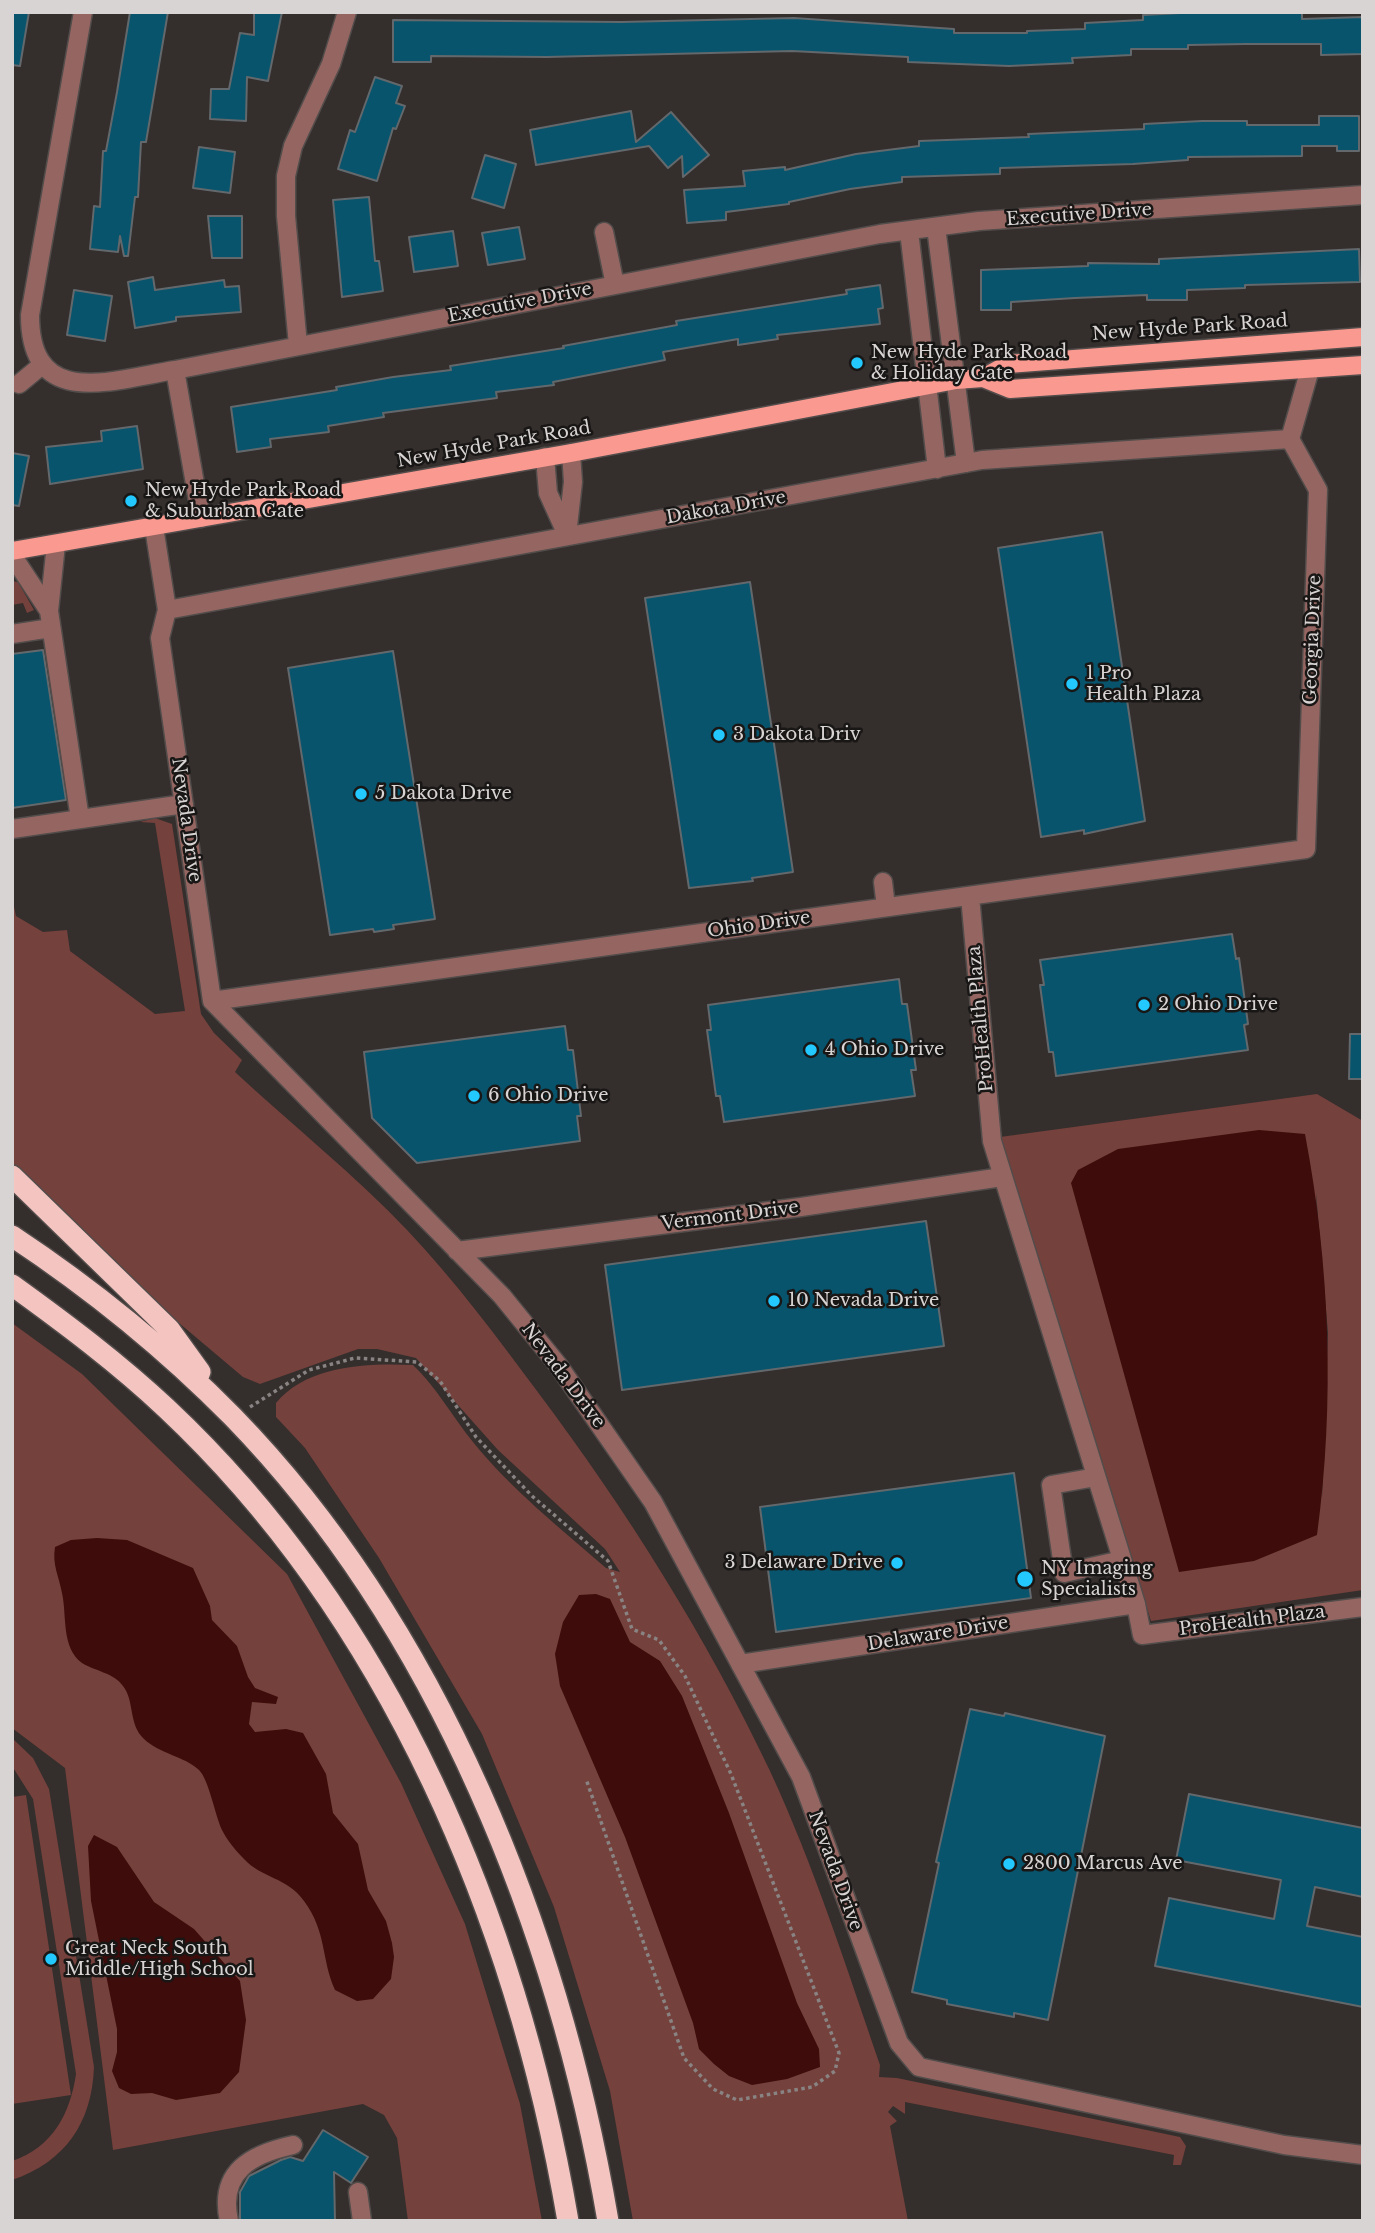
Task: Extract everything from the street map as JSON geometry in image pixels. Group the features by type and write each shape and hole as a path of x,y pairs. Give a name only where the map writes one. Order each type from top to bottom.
{"highway":[{"path":"12,1176 169,1329 234,1418 313,1511 350,1563 419,1674 479,1790 524,1899 553,1984 585,2098 608,2221"},
{"path":"12,1236 129,1321 234,1418"},
{"path":"12,1285 117,1364 214,1456 297,1557 370,1668 432,1783 465,1857 503,1954 544,2093 568,2221"}],"main road":[{"name":"New Hyde Park Road","path":"12,553 571,453 928,385 983,378 1008,364 1363,337"},
{"name":"New Hyde Park Road","path":"983,378 1010,389 1363,366"}],"street":[{"path":"19,384 42,365 31,342 30,315 83,12"},
{"path":"298,345 286,216 286,176 293,146 331,64 346,12"},
{"name":"Executive Drive","path":"42,365 62,381 89,384 175,370 909,230 1363,195"},
{"path":"936,227 966,463"},
{"path":"909,230 937,468"},
{"path":"604,232 615,285"},
{"path":"1290,439 1310,369"},
{"path":"175,370 201,518"},
{"name":"Dakota Drive","path":"167,610 567,535 725,510 966,463 1290,439"},
{"name":"Georgia Drive","path":"1290,439 1318,490 1306,849"},
{"path":"567,535 573,482 571,453"},
{"path":"545,457 548,493 567,535"},
{"path":"154,527 167,610"},
{"path":"56,544 50,620 80,819"},
{"path":"12,553 50,620"},
{"name":"Nevada Drive","path":"167,610 160,638 212,1001 502,1296 558,1365 653,1502 801,1777 899,2043 919,2067 1284,2146 1363,2155"},
{"path":"12,634 50,620"},
{"path":"12,829 184,804"},
{"name":"Ohio Drive","path":"212,1001 1306,849"},
{"path":"883,882 886,907"},
{"name":"ProHealth Plaza","path":"970,895 992,1142 1136,1604 1142,1635 1363,1607"},
{"name":"Vermont Drive","path":"457,1251 801,1207 1003,1177"},
{"path":"1096,1478 1051,1485 1064,1573 1122,1560"},
{"name":"Delaware Drive","path":"740,1664 1136,1604"},
{"path":"229,2221 228,2191 240,2168 264,2151 293,2145"},
{"path":"358,2192 362,2221"}],"path":[{"path":"234,1418 309,1370 355,1358 417,1362 440,1381 476,1437 532,1496 608,1561 632,1629 659,1640 685,1676 731,1774 839,2053 835,2071 812,2087 737,2100 713,2089 684,2058 586,1779"}],"shaded area":[{"path":"12,581 18,582 34,610 27,613 23,603 12,605"},
{"path":"155,818 172,824 201,1014 214,1033 242,1060 235,1072 388,1210 459,1289 570,1436 633,1528 692,1623 770,1771 801,1843 880,2065 879,2077 897,2078 1180,2137 1186,2146 1181,2165 1173,2165 1174,2155 905,2102 905,2114 893,2106 888,2112 897,2121 890,2126 908,2221 633,2221 610,2091 554,1907 482,1734 379,1558 305,1448 276,1417 276,1403 289,1390 304,1381 339,1369 413,1365 503,1476 606,1568 620,1572 605,1549 498,1450 416,1358 377,1349 358,1349 260,1384 243,1377 115,1269 12,1163 12,897 16,916 43,932 67,930 70,951 155,1014 185,1011 155,823 140,822"},
{"path":"1317,1094 1363,1121 1363,1590 1151,1621 1000,1137","holes":["1316,1193 1328,1333 1322,1498"]},
{"path":"1259,1130 1305,1134 1313,1183 1325,1284 1328,1385 1323,1485 1317,1535 1254,1561 1179,1572 1071,1183 1078,1170 1118,1149"},
{"path":"12,1323 82,1374 287,1574 401,1783 465,1924 520,2104 542,2221 408,2221 397,2138 384,2115 363,2104 113,2150 65,1768 12,1728"},
{"path":"71,1540 127,1540 193,1568 210,1606 212,1620 237,1646 248,1677 255,1688 278,1697 276,1704 252,1702 249,1724 255,1732 286,1729 303,1733 326,1774 333,1813 358,1844 368,1890 386,1921 392,1943 394,1957 391,1979 373,1999 357,2001 335,1990 317,1924 304,1901 290,1887 258,1870 241,1856 222,1830 203,1775 193,1765 144,1739 133,1720 129,1698 123,1686 115,1678 75,1657 66,1631 62,1593 55,1565 55,1547"},
{"path":"596,1594 610,1599 630,1642 660,1661 682,1696 729,1813 797,2003 819,2049 820,2067 787,2079 752,2085 729,2076 699,2049 693,2023 625,1837 560,1686 555,1654 563,1622 579,1595"},
{"path":"12,1738 33,1758 49,1789 94,2067 88,2106 72,2138 47,2163 12,2180 12,2161 38,2147 57,2127 69,2102 76,2074 33,1799 12,1766"},
{"path":"26,1795 71,2095 12,2104 12,1797"},
{"path":"94,1835 117,1847 154,1902 194,1929 240,1981 246,2020 239,2072 220,2093 176,2100 152,2093 131,2094 119,2088 112,2071 117,2052 117,2029 91,1901 88,1846"}],"building":[{"path":"12,12 29,12 20,66 12,65"},
{"path":"130,12 168,12 146,142 141,142 138,197 135,197 128,256 124,256 120,236 118,252 90,249 94,206 100,207 103,151 106,151"},
{"path":"254,12 282,12 268,81 247,77 246,121 210,119 211,89 229,89 240,33 254,35"},
{"path":"1302,12 1302,19 1363,17 1363,54 1321,55 1321,44 1246,44 1188,45 1188,49 1131,49 1131,55 1072,58 1073,63 1009,66 908,62 908,57 792,51 547,57 431,56 431,62 393,62 393,20 621,22 794,18 954,29 954,33 1027,33 1085,29 1085,23 1143,20 1143,15"},
{"path":"375,77 402,86 396,103 405,106 396,129 393,128 377,181 338,169 350,130 355,132"},
{"path":"631,111 636,142 671,112 709,155 683,177 682,156 668,168 649,146 536,165 530,130"},
{"path":"1319,116 1359,116 1359,151 1337,151 1337,146 1302,146 1302,156 1188,157 1188,160 1133,164 1000,168 1000,174 902,177 902,182 850,189 789,204 726,212 726,220 687,223 684,190 745,186 743,171 785,167 785,170 856,154 919,146 919,141 1144,129 1144,124 1202,121 1247,121 1247,125 1319,125"},
{"path":"199,147 235,152 230,193 193,188"},
{"path":"485,155 516,164 504,208 472,198"},
{"path":"369,197 375,261 379,261 383,291 342,297 333,200"},
{"path":"208,216 242,216 242,258 212,258"},
{"path":"519,227 525,259 488,265 482,233"},
{"path":"453,231 458,266 414,272 409,237"},
{"path":"1359,249 1360,282 1245,285 1245,288 1187,290 1187,300 1147,300 1147,295 1011,302 1011,310 981,310 981,270 1088,266 1088,263 1159,264 1159,259"},
{"path":"153,277 155,290 224,280 225,287 239,286 241,312 176,317 176,321 135,328 128,282"},
{"path":"880,285 883,308 878,309 880,324 777,335 778,339 738,345 738,339 663,352 665,360 553,382 554,385 496,392 497,398 383,413 384,417 328,426 329,432 270,439 271,447 237,452 231,407 337,390 336,387 393,377 451,370 450,366 564,348 563,346 677,325 676,321 847,294 846,290"},
{"path":"74,290 112,296 105,341 67,335"},
{"path":"137,426 143,469 50,484 46,447 102,441 101,431"},
{"path":"12,453 29,456 19,506 12,505"},
{"name":"1 Pro Health Plaza","path":"1102,532 1145,821 1084,834 1084,830 1041,837 998,548"},
{"name":"3 Dakota Driv","path":"750,582 793,872 752,878 753,881 689,888 645,598"},
{"path":"43,650 66,800 12,808 12,654"},
{"name":"5 Dakota Drive","path":"393,651 435,919 393,925 394,929 330,935 288,668"},
{"name":"2 Ohio Drive","path":"1232,934 1236,959 1239,958 1248,1024 1244,1025 1248,1050 1056,1076 1053,1052 1049,1052 1040,985 1044,985 1040,960"},
{"name":"4 Ohio Drive","path":"899,979 902,1004 907,1004 916,1070 911,1070 915,1096 724,1122 720,1096 716,1096 707,1030 711,1030 708,1005"},
{"name":"6 Ohio Drive","path":"565,1026 568,1050 573,1050 581,1116 577,1116 580,1141 417,1163 372,1118 364,1052"},
{"path":"1350,1034 1363,1034 1363,1079 1349,1079"},
{"name":"10 Nevada Drive","path":"926,1221 944,1346 622,1390 605,1265"},
{"name":"3 Delaware Drive","path":"1014,1473 1031,1598 776,1632 760,1507"},
{"name":"2800 Marcus Ave","path":"970,1709 1004,1716 1005,1713 1105,1736 1048,2020 1014,2013 1014,2017 947,2004 947,2000 912,1992 939,1863 936,1862"},
{"path":"1189,1794 1363,1828 1363,1897 1315,1887 1307,1926 1363,1937 1363,2007 1155,1966 1169,1898 1274,1919 1281,1880 1176,1860"},
{"path":"323,2130 368,2157 351,2183 334,2172 335,2221 240,2221 240,2192 249,2176 290,2157 303,2161"}],"place":[{"name":"New Hyde Park Road & Holiday Gate","path":"857,363"},
{"name":"New Hyde Park Road & Suburban Gate","path":"131,501"},
{"name":"1 Pro Health Plaza","path":"1072,684"},
{"name":"3 Dakota Driv","path":"719,735"},
{"name":"5 Dakota Drive","path":"361,794"},
{"name":"2 Ohio Drive","path":"1144,1005"},
{"name":"4 Ohio Drive","path":"811,1050"},
{"name":"6 Ohio Drive","path":"474,1096"},
{"name":"10 Nevada Drive","path":"774,1301"},
{"name":"3 Delaware Drive","path":"897,1563"},
{"name":"NY Imaging Specialists","path":"1025,1579"},
{"name":"2800 Marcus Ave","path":"1009,1864"},
{"name":"Great Neck South Middle/High School","path":"51,1959"}]}
